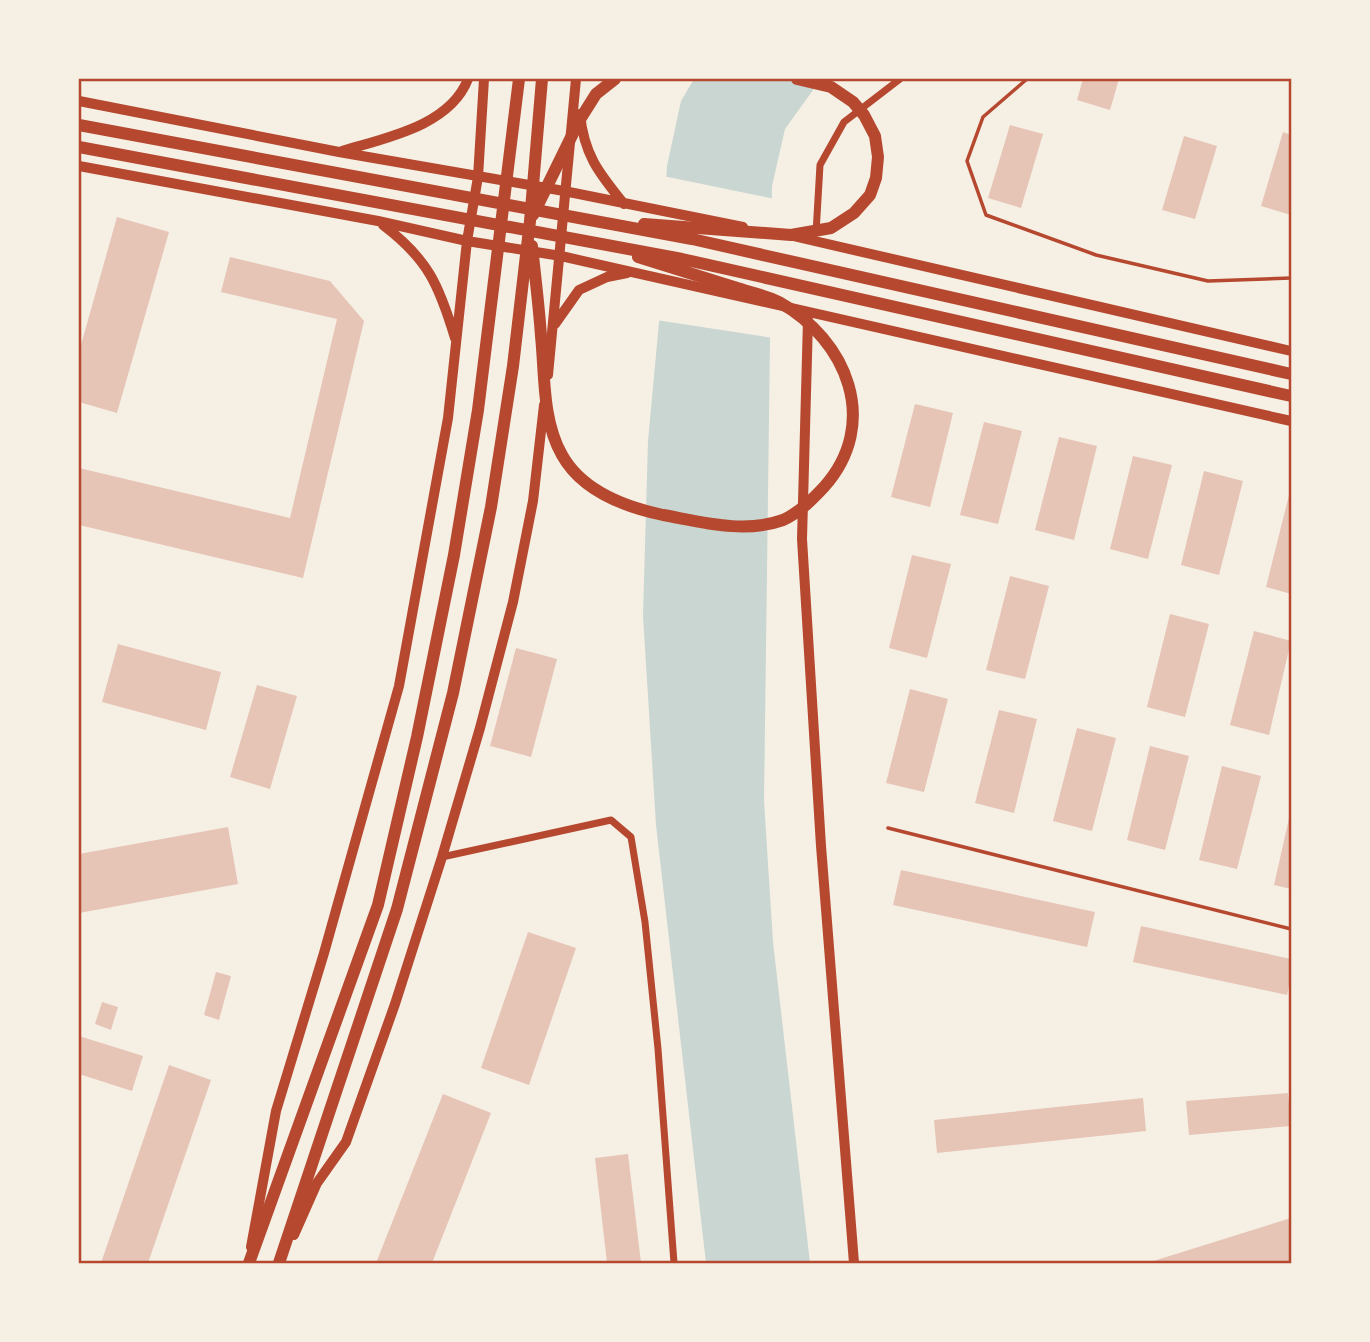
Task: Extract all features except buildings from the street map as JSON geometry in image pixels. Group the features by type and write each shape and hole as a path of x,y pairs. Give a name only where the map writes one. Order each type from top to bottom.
{"main road":[{"path":"339,152 421,124 449,107 464,89 468,79"},
{"path":"248,1263 276,1111 324,953 399,685 448,418 467,241 478,177 484,79"},
{"path":"248,1263 378,905 417,737 456,542 480,397 519,79"},
{"path":"280,1263 397,909 453,693 491,508 513,366 530,221 542,79"},
{"path":"280,1263 317,1183 346,1142 395,1004 481,728 513,601 533,501 578,79"},
{"path":"578,79 585,146 595,167 624,204"},
{"path":"586,241 777,301 814,326 843,366 852,400 852,422 844,457 836,474 800,510 783,520 765,525 726,526 631,507 596,490 579,475 563,457 553,436 545,394 530,221 579,121 596,94 615,79"},
{"path":"587,219 791,235 831,228 854,213 870,195 877,167 875,136 864,115 853,102 831,87 797,79"},
{"path":"79,101 791,235 1291,351"},
{"path":"79,125 692,239 1291,374"},
{"path":"79,147 696,261 1291,396"},
{"path":"79,166 378,221 467,241 561,256 1291,421"},
{"path":"378,221 406,242 423,260 446,308 456,343"},
{"path":"553,326 579,290 607,277 635,273"}],"street":[{"path":"815,241 820,165 844,122 900,79"},
{"path":"808,312 802,539 821,846 854,1263"},
{"path":"442,857 611,820 631,837 645,922 658,1049 674,1263"}],"lane":[{"path":"1027,79 983,117 967,161 986,215 1096,255 1208,281 1291,278"},
{"path":"888,828 1291,929"}],"shaded area":[{"path":"694,79 821,79 785,129 772,186 764,801 773,942 810,1263 706,1263 656,825 643,616 648,441 660,312 667,166 681,101"}],"pier":[{"path":"663,176 775,199 773,338 656,320"}]}
